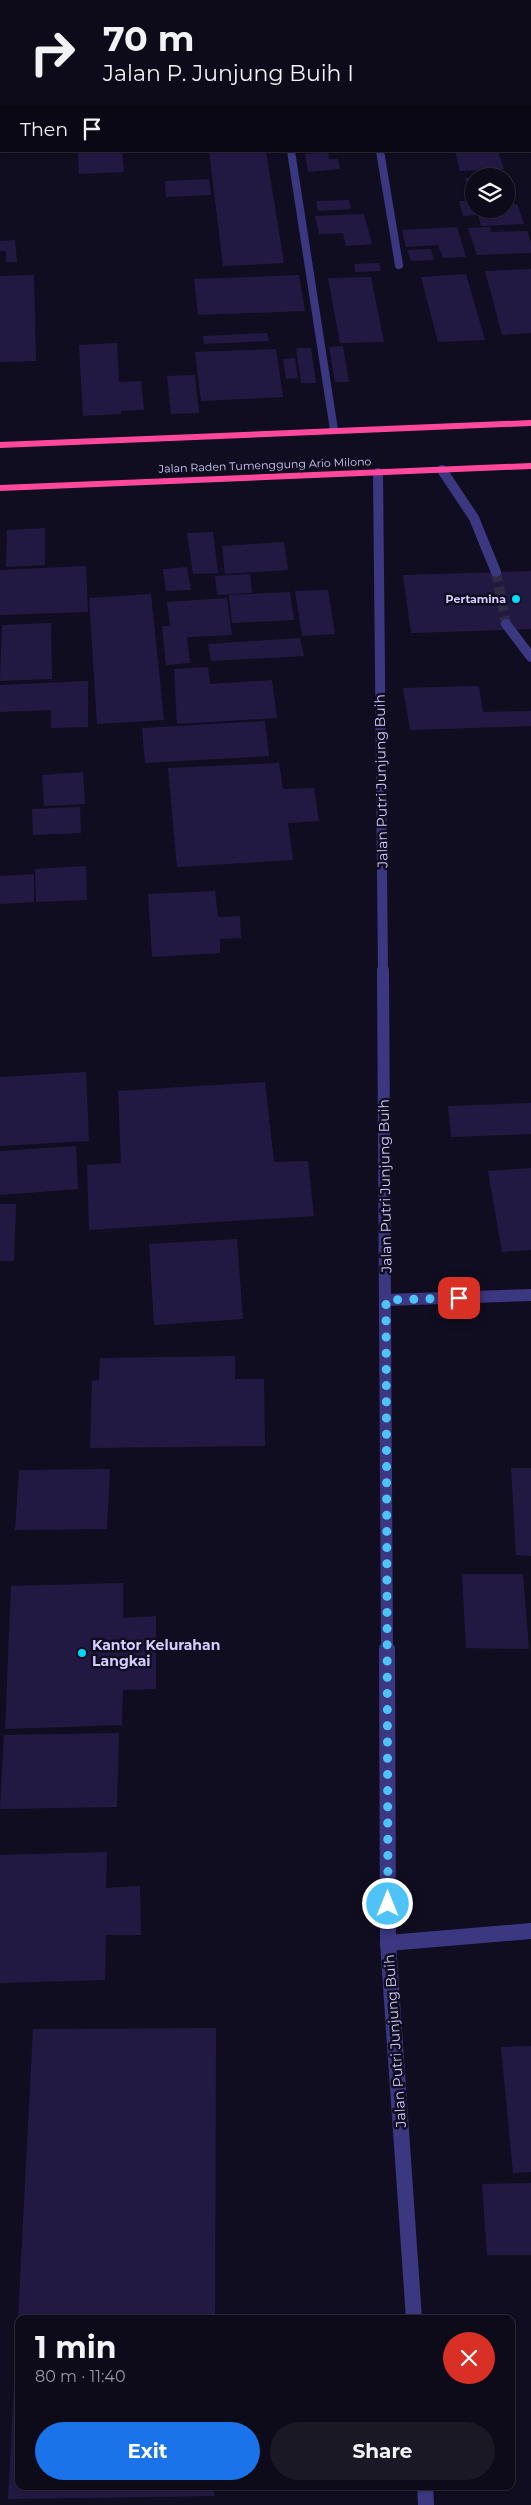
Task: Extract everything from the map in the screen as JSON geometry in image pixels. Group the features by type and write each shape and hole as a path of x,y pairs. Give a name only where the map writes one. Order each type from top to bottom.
{"highway":[{"path":"0,445 531,423"},
{"name":"Jalan Raden Tumenggung Ario Milono","path":"0,488 531,466"}],"street":[{"path":"291,152 334,431"},
{"path":"380,152 400,265"},
{"path":"442,470 462,494 478,523 496,572"},
{"name":"Jalan Putri Junjung Buih","path":"378,473 386,1300 388,1943 414,2315"},
{"path":"506,624 531,657"},
{"path":"386,1300 531,1296"},
{"path":"388,1943 531,1931"},
{"path":"425,2490 426,2505"}],"building":[{"path":"78,152 122,152 124,172 79,174"},
{"path":"209,152 266,152 284,263 223,266"},
{"path":"328,152 329,159 338,159 340,169 308,172 305,154"},
{"path":"455,152 498,152 504,168 465,168 465,171 460,171"},
{"path":"209,179 211,195 166,197 165,181"},
{"path":"349,200 351,209 318,211 316,201"},
{"path":"459,201 465,201 465,216 463,216"},
{"path":"515,204 517,204 524,224 481,226 479,218 515,218"},
{"path":"364,214 372,244 346,246 343,233 319,234 315,216"},
{"path":"457,227 466,257 443,258 438,245 406,247 402,230"},
{"path":"490,227 491,232 527,231 531,243 531,253 477,255 468,228"},
{"path":"15,240 17,262 6,262 6,251 0,251 0,241"},
{"path":"431,249 434,260 411,261 407,250"},
{"path":"379,263 381,271 355,272 354,264"},
{"path":"531,269 531,333 502,335 485,271"},
{"path":"466,274 485,340 438,342 421,277"},
{"path":"34,275 36,361 0,362 0,276"},
{"path":"299,275 305,311 198,315 194,279"},
{"path":"371,277 384,342 340,343 328,278"},
{"path":"267,333 269,341 204,344 203,336"},
{"path":"117,343 119,382 141,381 144,410 121,411 121,414 83,416 79,345"},
{"path":"343,346 349,382 335,382 329,347"},
{"path":"296,348 311,348 316,383 301,383"},
{"path":"276,349 283,397 201,401 195,352"},
{"path":"295,358 298,378 286,379 283,359"},
{"path":"195,375 199,413 171,414 167,376"},
{"path":"45,528 45,565 6,567 7,530"},
{"path":"213,532 218,573 193,574 187,533"},
{"path":"284,542 288,570 225,574 222,546"},
{"path":"86,566 88,612 0,615 0,570"},
{"path":"187,567 191,590 166,591 163,569"},
{"path":"531,571 531,629 411,633 403,575"},
{"path":"250,574 252,593 217,595 215,576"},
{"path":"328,590 335,634 302,636 295,591"},
{"path":"290,592 294,620 232,623 229,595"},
{"path":"151,594 164,720 97,724 89,598"},
{"path":"227,598 232,635 187,637 190,663 166,665 162,626 170,626 167,602"},
{"path":"51,623 52,679 0,681 2,625"},
{"path":"300,638 304,656 211,661 208,644"},
{"path":"208,667 210,684 272,680 277,718 177,724 174,669"},
{"path":"88,681 88,727 51,728 51,710 0,712 0,685"},
{"path":"479,686 483,712 531,711 531,726 410,730 403,688"},
{"path":"265,721 269,756 145,763 142,728"},
{"path":"279,763 283,789 314,788 319,821 288,823 293,860 177,867 168,768"},
{"path":"83,772 85,804 44,806 42,775"},
{"path":"80,807 81,833 33,835 32,809"},
{"path":"86,866 87,900 36,902 35,869"},
{"path":"34,874 34,902 0,904 0,876"},
{"path":"215,891 218,917 240,916 241,938 220,939 220,953 152,957 148,894"},
{"path":"86,1072 89,1141 0,1146 0,1077"},
{"path":"265,1082 274,1162 308,1161 314,1216 89,1230 87,1165 121,1163 118,1091"},
{"path":"531,1103 531,1134 451,1137 448,1106"},
{"path":"76,1146 78,1189 0,1195 0,1151"},
{"path":"531,1168 531,1250 502,1252 488,1171"},
{"path":"0,1204 16,1204 14,1261 0,1261"},
{"path":"237,1239 243,1319 154,1325 149,1244"},
{"path":"235,1356 235,1379 264,1379 265,1446 90,1448 92,1381 99,1380 100,1358"},
{"path":"511,1468 531,1468 531,1556 516,1555"},
{"path":"110,1469 107,1529 15,1530 19,1470"},
{"path":"462,1574 523,1574 529,1649 466,1648"},
{"name":"Kantor Kelurahan Langkai","path":"123,1583 123,1618 156,1616 156,1689 123,1690 122,1725 5,1729 11,1586"},
{"path":"119,1733 117,1807 0,1809 4,1735"},
{"path":"107,1852 106,1888 140,1886 141,1935 106,1935 105,1980 0,1983 0,1855"},
{"path":"216,2028 215,2315 18,2315 33,2029"},
{"path":"531,2046 531,2172 513,2173 501,2047"},
{"path":"531,2183 531,2255 487,2255 482,2184"},
{"path":"15,2367 15,2490 214,2490 214,2496 8,2499"}],"tunnel":[{"path":"496,572 506,624"}],"place":[{"name":"Pertamina","path":"516,599"},
{"name":"Kantor Kelurahan Langkai","path":"82,1653"}],"route":[{"path":"388,1904 386,1300 459,1298"}]}
